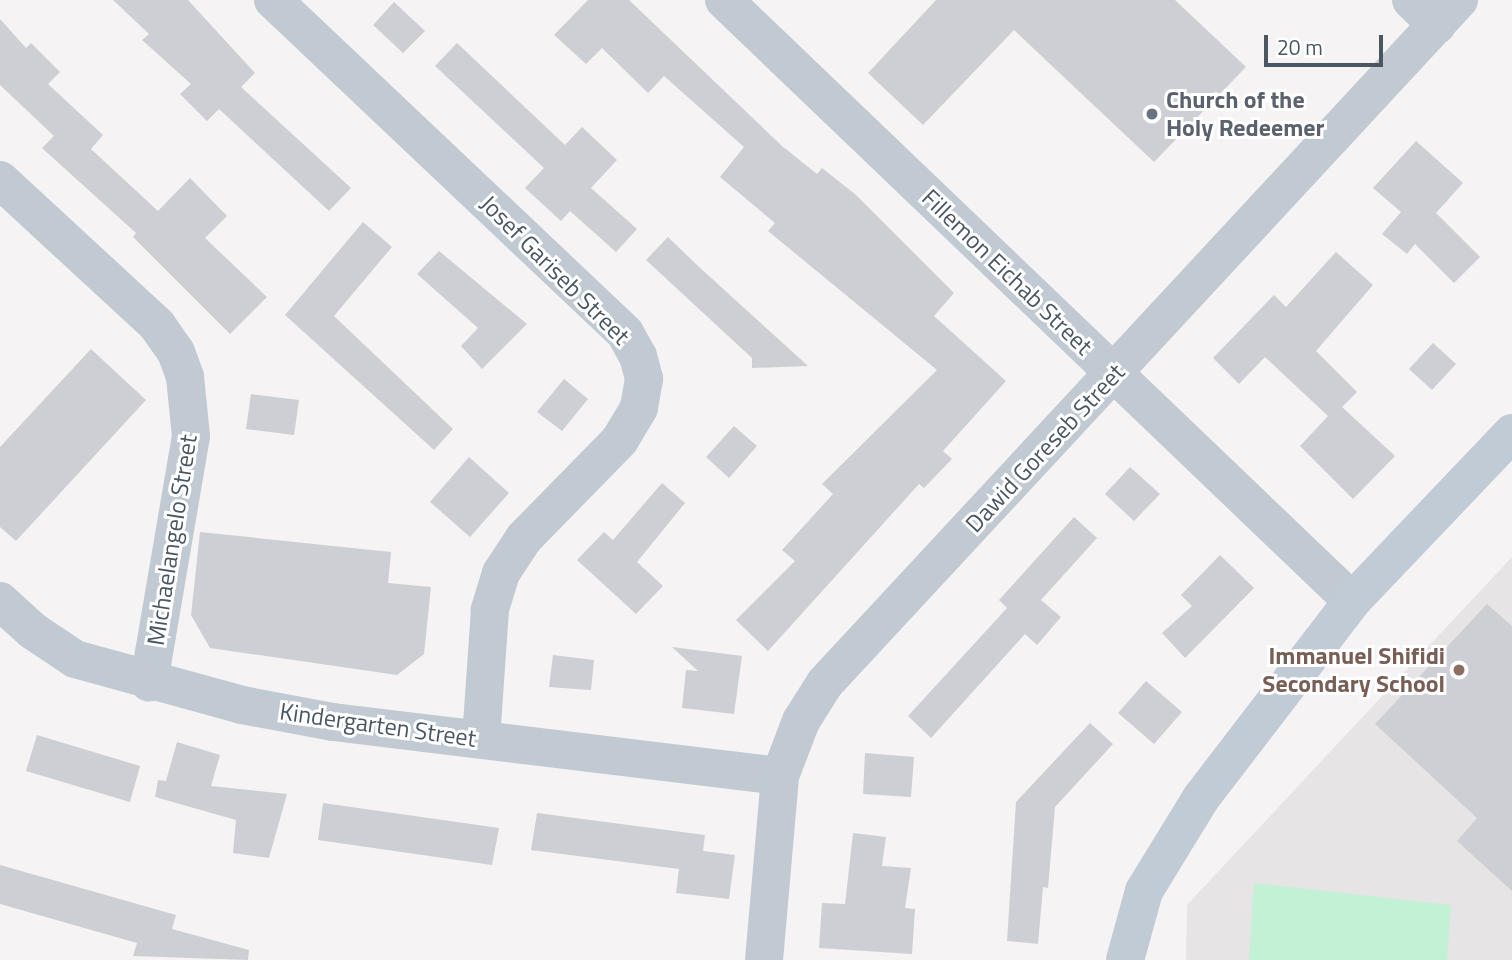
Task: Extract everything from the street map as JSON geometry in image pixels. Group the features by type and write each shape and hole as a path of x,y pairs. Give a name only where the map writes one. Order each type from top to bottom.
{"street":[{"name":"Josef Gariseb Street","path":"273,0 625,333 638,356 644,379 639,408 620,440 524,538 501,573 490,610 481,739"},
{"name":"Fillemon Eichab Street","path":"724,0 1352,601"},
{"name":"Dawid Goreseb Street","path":"764,960 780,776 801,720 825,683 1114,375 1435,8"},
{"name":"Michaelangelo Street","path":"0,180 157,325 176,352 185,377 191,436 149,682"},
{"path":"1125,960 1144,891 1169,844 1352,601 1512,433"},
{"name":"Kindergarten Street","path":"0,601 33,631 75,659 149,682 333,722 780,776"}],"shaded area":[{"name":"Immanuel Shifidi Secondary School","path":"1512,557 1512,960 1186,960 1187,905"}],"green space":[{"path":"1254,883 1451,905 1447,960 1249,960"}],"building":[{"path":"113,0 188,0 255,73 241,87 351,188 329,211 219,109 207,121 180,94 191,84 142,40 149,34"},
{"path":"588,0 629,0 782,146 817,174 822,168 856,195 954,293 934,316 1006,381 943,451 952,459 924,488 919,484 768,651 736,620 795,561 782,550 833,494 822,484 937,370 768,231 775,223 720,177 744,147 664,76 648,93 602,48 586,64 554,35"},
{"path":"936,0 1175,0 1246,67 1154,162 1014,30 923,125 868,73"},
{"path":"394,2 425,31 403,53 373,25"},
{"path":"0,19 26,48 31,43 60,72 48,84 103,135 91,149 158,211 190,178 227,216 205,238 267,297 230,334 133,237 136,233 42,148 54,136 0,85"},
{"path":"457,43 565,145 582,127 617,160 591,188 637,229 616,252 570,211 561,221 525,188 544,168 435,66"},
{"path":"1416,141 1463,183 1436,213 1480,257 1454,283 1415,244 1407,254 1382,234 1401,212 1373,188"},
{"path":"363,222 392,247 334,316 453,429 434,450 285,315"},
{"path":"668,237 808,366 752,368 752,358 646,260"},
{"path":"439,251 527,324 482,369 461,346 478,328 417,274"},
{"path":"1336,252 1373,285 1316,351 1357,392 1342,407 1395,456 1353,499 1300,446 1328,416 1265,357 1239,384 1213,358 1274,295 1286,307"},
{"path":"1433,343 1456,364 1432,390 1409,369"},
{"path":"91,349 146,400 16,541 0,527 0,447"},
{"path":"564,379 588,399 562,431 537,412"},
{"path":"251,394 299,400 294,435 246,429"},
{"path":"734,426 757,446 729,478 706,457"},
{"path":"469,457 509,493 470,537 430,502"},
{"path":"1130,467 1160,494 1134,521 1105,494"},
{"path":"662,483 685,503 637,562 663,586 636,614 577,560 604,532 613,540"},
{"path":"1074,517 1097,538 1041,600 1061,617 1037,645 1025,634 931,738 908,716 1007,608 999,600"},
{"path":"200,532 391,552 388,583 431,587 424,654 397,675 210,648 191,615"},
{"path":"1220,555 1254,588 1185,658 1162,633 1192,606 1181,595"},
{"path":"1487,604 1512,626 1512,891 1457,841 1477,818 1375,724"},
{"path":"672,647 742,656 734,714 682,708 686,670 698,671"},
{"path":"553,655 594,660 591,690 549,687"},
{"path":"1146,681 1182,712 1154,744 1118,713"},
{"path":"1090,723 1113,744 1055,807 1048,888 1043,887 1038,944 1007,941 1016,802"},
{"path":"37,735 140,766 130,802 26,771"},
{"path":"177,742 220,755 211,786 287,794 269,858 233,853 236,820 155,797 158,780 166,781"},
{"path":"865,753 914,757 911,797 863,794"},
{"path":"323,803 499,828 492,865 318,840"},
{"path":"537,813 705,835 703,851 735,855 729,899 676,893 679,869 531,850"},
{"path":"853,833 886,837 882,866 911,868 905,908 915,909 912,954 819,948 822,903 845,904"},
{"path":"0,865 176,915 172,929 249,950 248,960 133,956 137,943 0,904"}],"place":[{"name":"Church of the Holy Redeemer","path":"1152,114"},
{"name":"Immanuel Shifidi Secondary School","path":"1459,670"}]}
